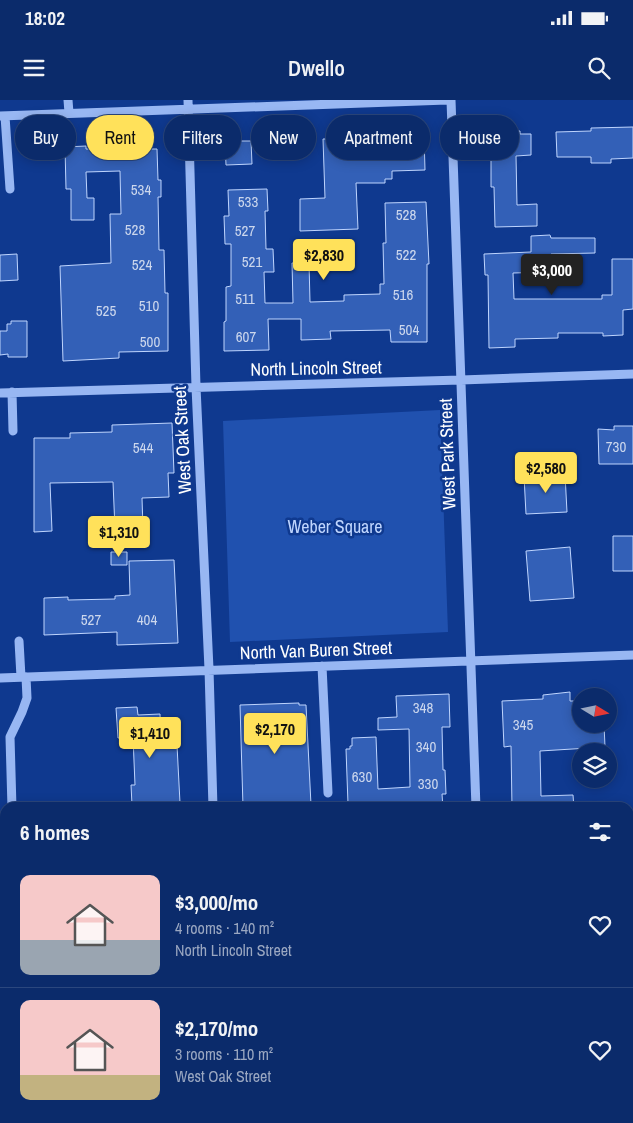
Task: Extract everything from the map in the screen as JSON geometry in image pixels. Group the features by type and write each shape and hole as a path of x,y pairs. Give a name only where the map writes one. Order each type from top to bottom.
{"street":[{"path":"68,100 68,113"},
{"path":"10,189 3,116 189,104 447,100"},
{"name":"West Park Street","path":"451,100 476,802"},
{"name":"West Oak Street","path":"189,104 196,387 209,669 213,802"},
{"name":"North Lincoln Street","path":"0,393 633,374"},
{"path":"12,392 13,431"},
{"path":"12,802 10,737 27,698 19,641"},
{"name":"North Van Buren Street","path":"0,678 633,655"},
{"path":"322,666 328,793"}],"green space":[{"name":"Weber Square","path":"440,410 448,632 230,642 223,421"}],"building":[{"path":"633,127 633,158 611,159 611,163 591,163 591,157 557,157 556,132 591,131 591,128"},
{"path":"519,131 520,134 531,134 531,155 519,156"},
{"path":"323,139 326,139 326,160 425,160 425,170 392,171 392,179 385,179 385,183 356,183 358,229 300,231 300,199 325,198"},
{"path":"241,141 251,141 252,164 226,165 226,160 241,160"},
{"path":"76,146 86,146 86,160 154,160 154,149 157,149 158,180 161,180 161,197 158,197 159,250 164,250 165,293 168,293 168,351 119,352 119,358 63,361 60,266 111,263 110,214 121,214 120,171 86,172 87,198 94,198 94,220 71,220 71,189 66,189 65,160 76,160"},
{"path":"491,160 516,160 517,205 537,204 537,226 495,227 494,187 491,187"},
{"path":"267,189 268,211 265,211 266,249 273,249 274,272 264,272 265,303 293,303 292,263 309,263 310,302 344,301 344,295 380,294 380,284 384,284 383,243 386,243 385,203 426,202 429,264 427,264 427,342 391,342 390,330 330,331 331,339 301,340 301,319 268,319 269,350 224,351 226,287 231,286 231,244 225,244 224,216 229,216 228,190"},
{"path":"550,235 551,238 595,238 595,253 551,254 551,272 513,273 514,299 602,299 602,295 612,295 612,259 633,259 633,309 623,310 623,335 603,336 603,333 558,333 558,338 515,339 515,347 489,348 488,275 485,275 484,254 531,252 531,236"},
{"path":"17,254 18,280 0,281 0,255"},
{"path":"11,321 27,321 27,357 8,357 8,354 0,355 0,331 7,331 7,324 11,324"},
{"path":"172,423 174,473 168,473 169,497 142,498 143,528 115,529 113,482 50,483 52,531 34,532 34,438 70,438 70,433 112,432 112,425"},
{"path":"614,426 633,426 633,464 599,464 598,429 614,430"},
{"path":"565,474 567,512 526,514 524,476"},
{"path":"613,536 633,536 633,571 613,571"},
{"path":"570,547 574,598 530,601 526,551"},
{"path":"111,552 127,552 127,565 111,565"},
{"path":"174,560 178,643 117,645 117,632 44,635 44,598 68,597 68,600 115,599 115,596 130,595 129,561"},
{"path":"570,692 570,701 572,701 572,733 604,733 605,743 572,743 572,749 540,751 541,796 573,795 574,802 512,802 511,746 504,747 502,701 543,699 543,695"},
{"path":"449,694 450,727 442,727 443,770 445,770 446,794 442,794 443,802 348,802 346,749 350,749 350,746 352,746 352,738 376,737 378,789 410,787 409,729 378,730 378,718 397,717 396,696"},
{"path":"299,703 299,705 306,705 311,802 243,802 240,705"},
{"path":"137,707 138,715 160,714 161,746 177,745 180,802 132,802 131,785 135,785 133,737 118,738 116,708"}]}
